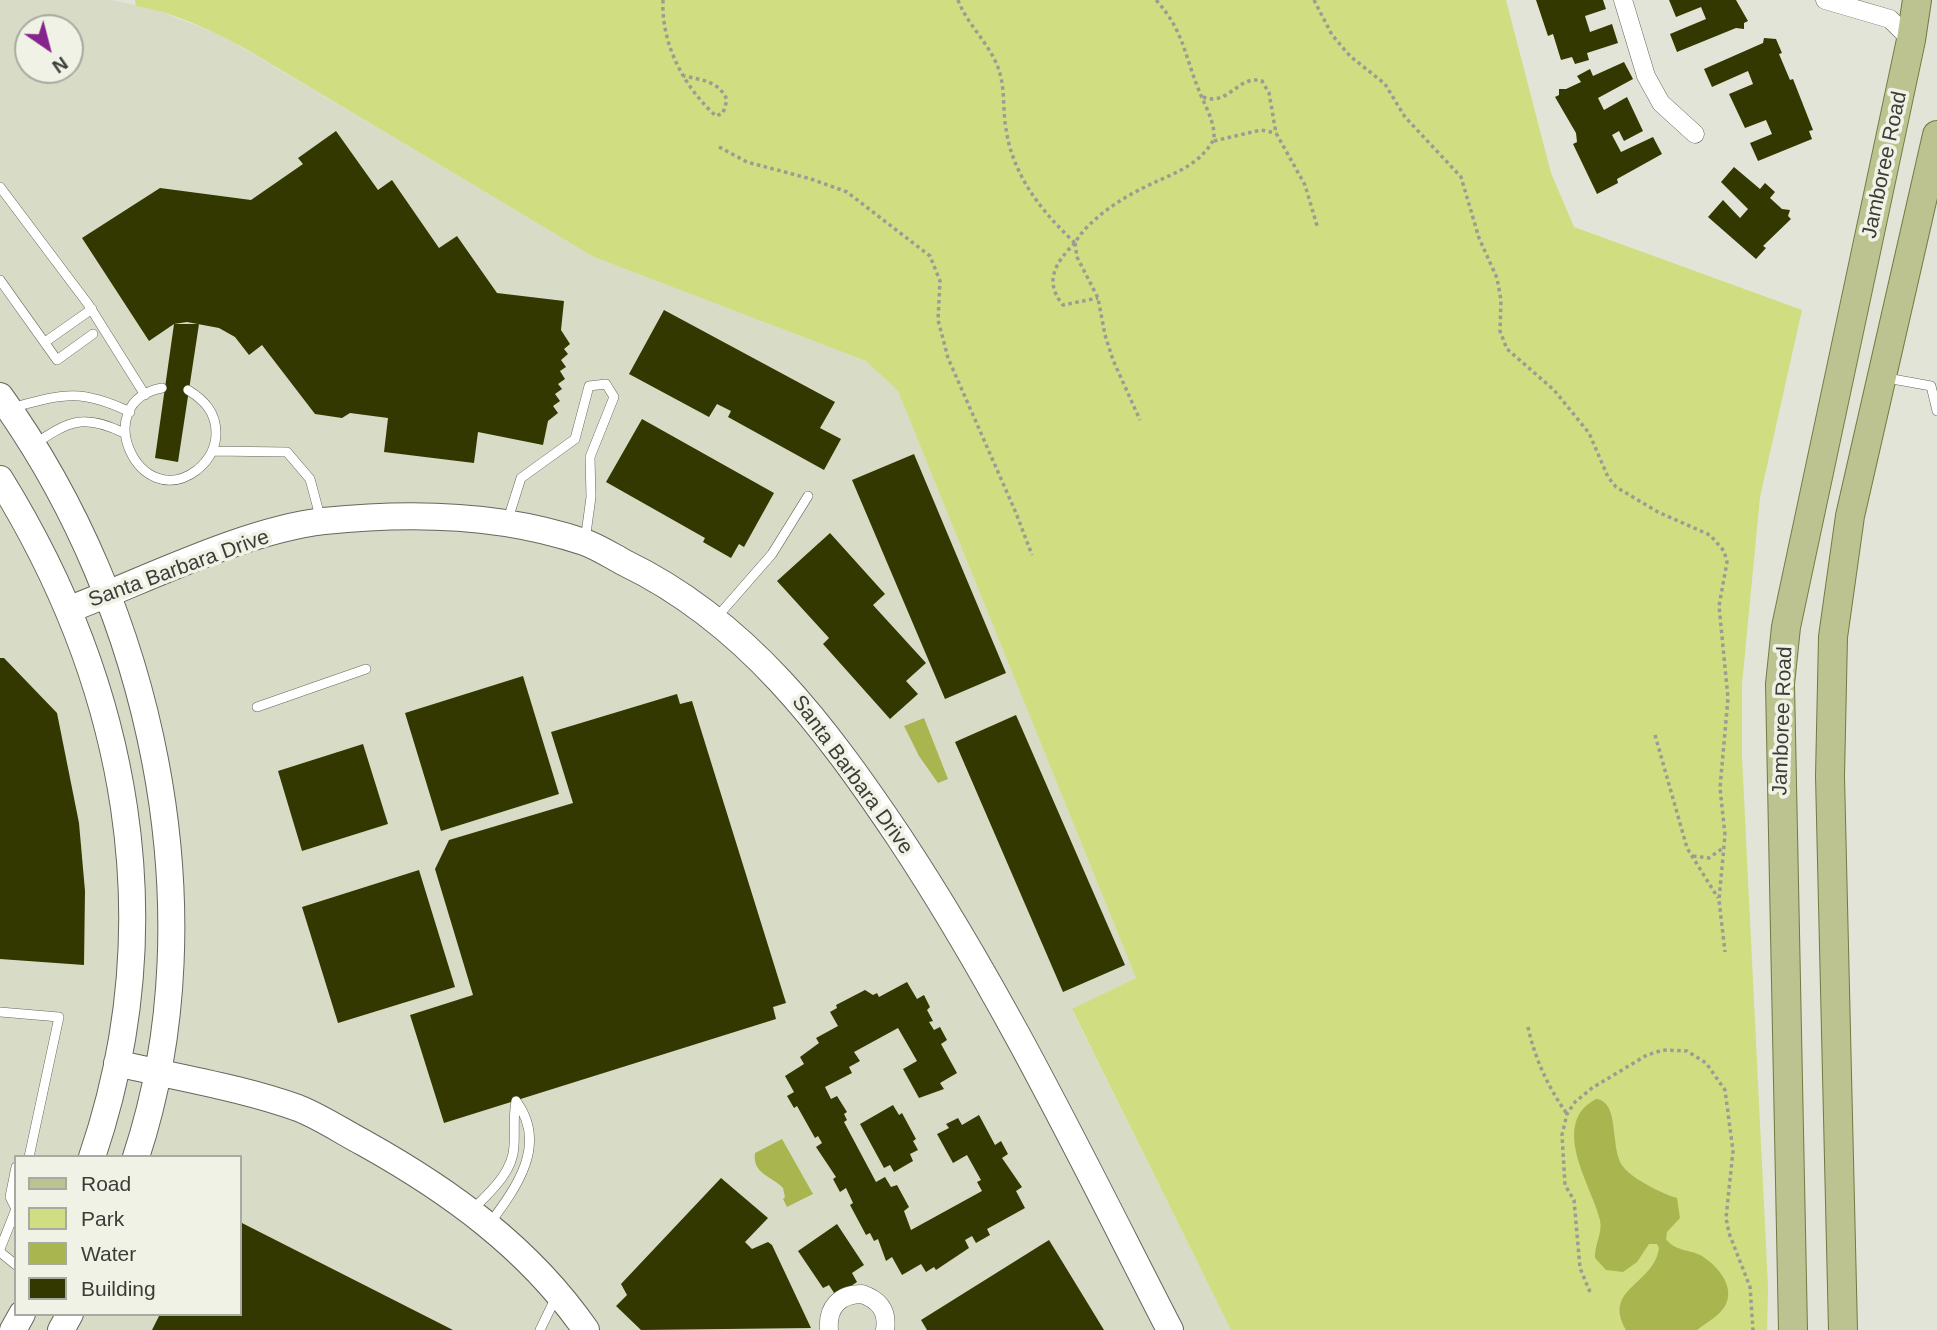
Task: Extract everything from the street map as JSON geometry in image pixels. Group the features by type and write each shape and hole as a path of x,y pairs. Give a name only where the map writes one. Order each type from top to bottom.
{"main road":[{"name":"Jamboree Road","path":"1793,1330 1780,684 1786,627 1911,40 1917,0"},
{"name":"Jamboree Road","path":"1843,1330 1830,776 1833,637 1850,516 1937,135"},
{"path":"5,403 32,446 90,553 108,595 146,720 162,794 170,887 169,974 158,1073 137,1155"},
{"path":"0,479 70,609 105,709 122,782 132,881 133,936 117,1063 93,1155"},
{"name":"Santa Barbara Drive","path":"70,609 246,540 321,521 444,517 507,523 585,543 666,583 716,618 768,665 819,723 931,886 997,994 1170,1330"},
{"path":"117,1063 236,1088 301,1109 422,1175 480,1218 526,1258 586,1330"}],"street":[{"path":"1623,0 1646,76 1661,103 1695,134"},
{"path":"1828,1 1890,19 1911,40"},
{"path":"829,1330 828,1317 841,1298 862,1294 881,1306 886,1317 885,1330"}],"lane":[{"path":"0,187 24,215 92,309 145,394"},
{"path":"0,281 57,360 93,334"},
{"path":"45,342 92,309"},
{"path":"1882,377 1931,386 1937,411"},
{"path":"507,523 520,478 575,439 589,386 606,384 614,397 590,457 591,497 585,543"},
{"path":"162,388 145,394 130,412 124,433 127,448 135,462 146,472 161,478 192,474 204,464 213,451 215,422 210,408 188,390"},
{"path":"5,403 59,395 99,397 130,412"},
{"path":"32,446 66,424 100,421 124,433"},
{"path":"213,451 287,452 310,480 321,521"},
{"path":"716,618 772,554 808,496"},
{"path":"257,707 366,669"},
{"path":"0,1012 59,1017 29,1155"},
{"path":"516,1101 527,1116 531,1146 524,1172 480,1218 505,1174 514,1149 512,1119 516,1101"},
{"path":"5,1197 14,1172"},
{"path":"14,1214 0,1250 14,1263"},
{"path":"540,1330 557,1294"}],"path":[{"path":"663,0 663,20 671,51 684,76 716,116 723,113 727,100 719,87 712,82 684,76"},
{"path":"958,0 997,64 1004,89 1008,139 1026,184 1038,206 1075,243 1077,257 1098,298 1105,335 1140,420"},
{"path":"1156,0 1185,43 1213,124 1213,142"},
{"path":"1314,0 1332,35 1350,55 1385,84 1405,117 1461,177 1479,238 1497,278 1501,300 1500,331 1507,349 1554,390 1589,433 1608,477 1616,486 1658,512 1710,535 1724,551 1727,562 1719,606 1728,698 1720,788 1725,842 1719,900 1725,952"},
{"path":"1202,96 1213,100 1223,98 1247,81 1262,81 1269,93 1276,133 1305,185 1318,229"},
{"path":"1098,298 1063,305 1055,291 1054,267 1092,223 1135,192 1190,166 1213,142 1261,130 1276,133"},
{"path":"719,147 747,162 811,179 847,192 930,256 940,281 938,320 948,358 1016,513 1031,555"},
{"path":"1655,735 1679,827 1692,856 1719,900"},
{"path":"1692,856 1709,858 1720,851 1725,842"},
{"path":"1528,1027 1533,1052 1554,1096 1567,1114"},
{"path":"1590,1292 1580,1268 1574,1200 1566,1185 1562,1135 1567,1114 1575,1102 1591,1088 1654,1052 1678,1050 1706,1063 1725,1090 1730,1112 1733,1161 1726,1218 1750,1287 1753,1330"}],"shaded area":[{"path":"0,0 111,0 151,8 221,35 594,257 866,361 898,391 1136,978 1072,1010 1231,1330 0,1330"}],"green space":[{"path":"135,0 1506,0 1551,173 1574,227 1802,310 1760,497 1742,684 1742,757 1768,1287 1767,1330 1231,1330 1072,1009 1136,978 898,391 866,361 594,257 246,49 179,17 136,6"}],"water":[{"path":"924,718 948,779 938,783 919,756 904,726"},
{"path":"1596,1099 1604,1102 1612,1116 1618,1157 1626,1170 1646,1184 1677,1198 1680,1218 1667,1232 1666,1239 1677,1248 1706,1259 1718,1269 1726,1283 1728,1297 1724,1308 1697,1330 1626,1330 1620,1316 1620,1305 1625,1295 1648,1271 1659,1248 1657,1244 1649,1244 1637,1262 1623,1272 1606,1270 1595,1258 1600,1220 1577,1157 1574,1140 1575,1124 1582,1110"},
{"path":"782,1139 813,1194 787,1207 783,1199 783,1188 760,1170 755,1160 755,1153"}],"building":[{"path":"1536,0 1603,0 1606,9 1585,16 1590,32 1612,24 1618,43 1587,53 1589,60 1575,64 1572,57 1561,60 1553,34 1548,36"},
{"path":"1669,0 1736,0 1748,21 1744,23 1744,29 1736,28 1677,52 1670,34 1706,19 1701,7 1676,17"},
{"path":"1764,38 1776,39 1782,53 1779,54 1790,80 1793,79 1813,130 1809,131 1812,139 1758,161 1750,143 1772,134 1766,120 1745,128 1729,94 1753,84 1748,71 1712,87 1704,69 1763,43"},
{"path":"1624,62 1633,79 1598,98 1604,110 1627,97 1643,131 1624,141 1619,131 1612,135 1621,152 1653,137 1662,154 1617,179 1618,183 1597,194 1573,144 1577,142 1576,133 1555,97 1559,95 1559,89 1566,89 1581,82 1577,76 1590,69 1593,76"},
{"path":"336,131 378,190 392,180 439,248 457,236 497,293 564,301 561,330 570,344 564,349 568,354 561,360 566,367 560,371 565,379 558,384 562,389 555,394 560,401 553,406 558,413 548,421 543,445 478,432 474,463 384,452 388,418 350,413 342,418 315,414 262,345 249,355 235,337 219,328 199,324 178,462 155,458 174,324 149,341 82,238 160,188 251,200 303,164 298,158"},
{"path":"1734,167 1760,189 1765,183 1775,192 1770,198 1782,209 1790,210 1788,216 1791,219 1763,246 1766,248 1756,259 1708,217 1723,200 1740,218 1748,209 1721,182"},
{"path":"664,310 835,402 820,428 841,439 824,470 728,417 731,411 717,404 709,417 629,374"},
{"path":"642,419 774,493 744,547 739,544 731,558 703,542 705,538 606,482"},
{"path":"914,454 1006,673 945,699 852,480"},
{"path":"830,533 885,594 873,605 926,663 906,681 918,694 890,719 823,644 829,638 777,581"},
{"path":"0,658 4,658 57,713 79,823 85,891 84,965 0,959"},
{"path":"523,676 559,794 441,831 405,713"},
{"path":"677,694 680,704 692,701 786,1003 773,1007 776,1019 444,1123 410,1015 473,995 435,869 449,840 573,803 551,732"},
{"path":"1016,715 1125,965 1063,992 955,742"},
{"path":"363,744 388,824 302,851 278,771"},
{"path":"419,870 455,987 338,1023 302,907"},
{"path":"907,982 917,999 924,995 933,1021 929,1022 934,1030 940,1027 947,1040 941,1044 957,1073 940,1083 944,1089 919,1098 903,1069 917,1061 898,1028 854,1052 860,1061 849,1067 852,1073 825,1087 831,1099 837,1096 847,1112 844,1114 847,1120 844,1122 876,1182 885,1177 891,1187 897,1185 909,1207 904,1211 911,1230 982,1191 977,1182 981,1180 967,1155 953,1163 937,1134 949,1128 946,1124 958,1118 962,1125 979,1115 995,1145 1001,1141 1008,1154 1002,1158 1022,1187 1016,1191 1025,1208 987,1229 990,1235 976,1243 972,1236 965,1240 969,1248 936,1270 934,1267 926,1272 921,1264 902,1275 892,1257 886,1261 878,1239 874,1241 870,1233 866,1235 850,1205 853,1203 846,1188 840,1192 833,1179 836,1177 816,1147 822,1143 818,1136 815,1138 797,1106 794,1108 787,1096 794,1092 785,1076 804,1064 800,1057 819,1043 816,1038 838,1026 830,1012 837,1008 836,1005 865,990 873,995 877,993 879,997"},
{"path":"893,1105 899,1115 902,1113 916,1139 913,1141 918,1150 910,1154 913,1161 894,1172 890,1165 884,1168 860,1124"},
{"path":"721,1178 768,1218 745,1242 752,1249 768,1242 772,1245 811,1328 641,1330 616,1306 627,1295 621,1284"},
{"path":"242,1223 453,1330 152,1330 159,1316 242,1316"},
{"path":"837,1224 864,1265 852,1273 857,1282 836,1296 829,1285 823,1288 798,1251"},
{"path":"1049,1240 1104,1330 927,1330 921,1320"}]}
